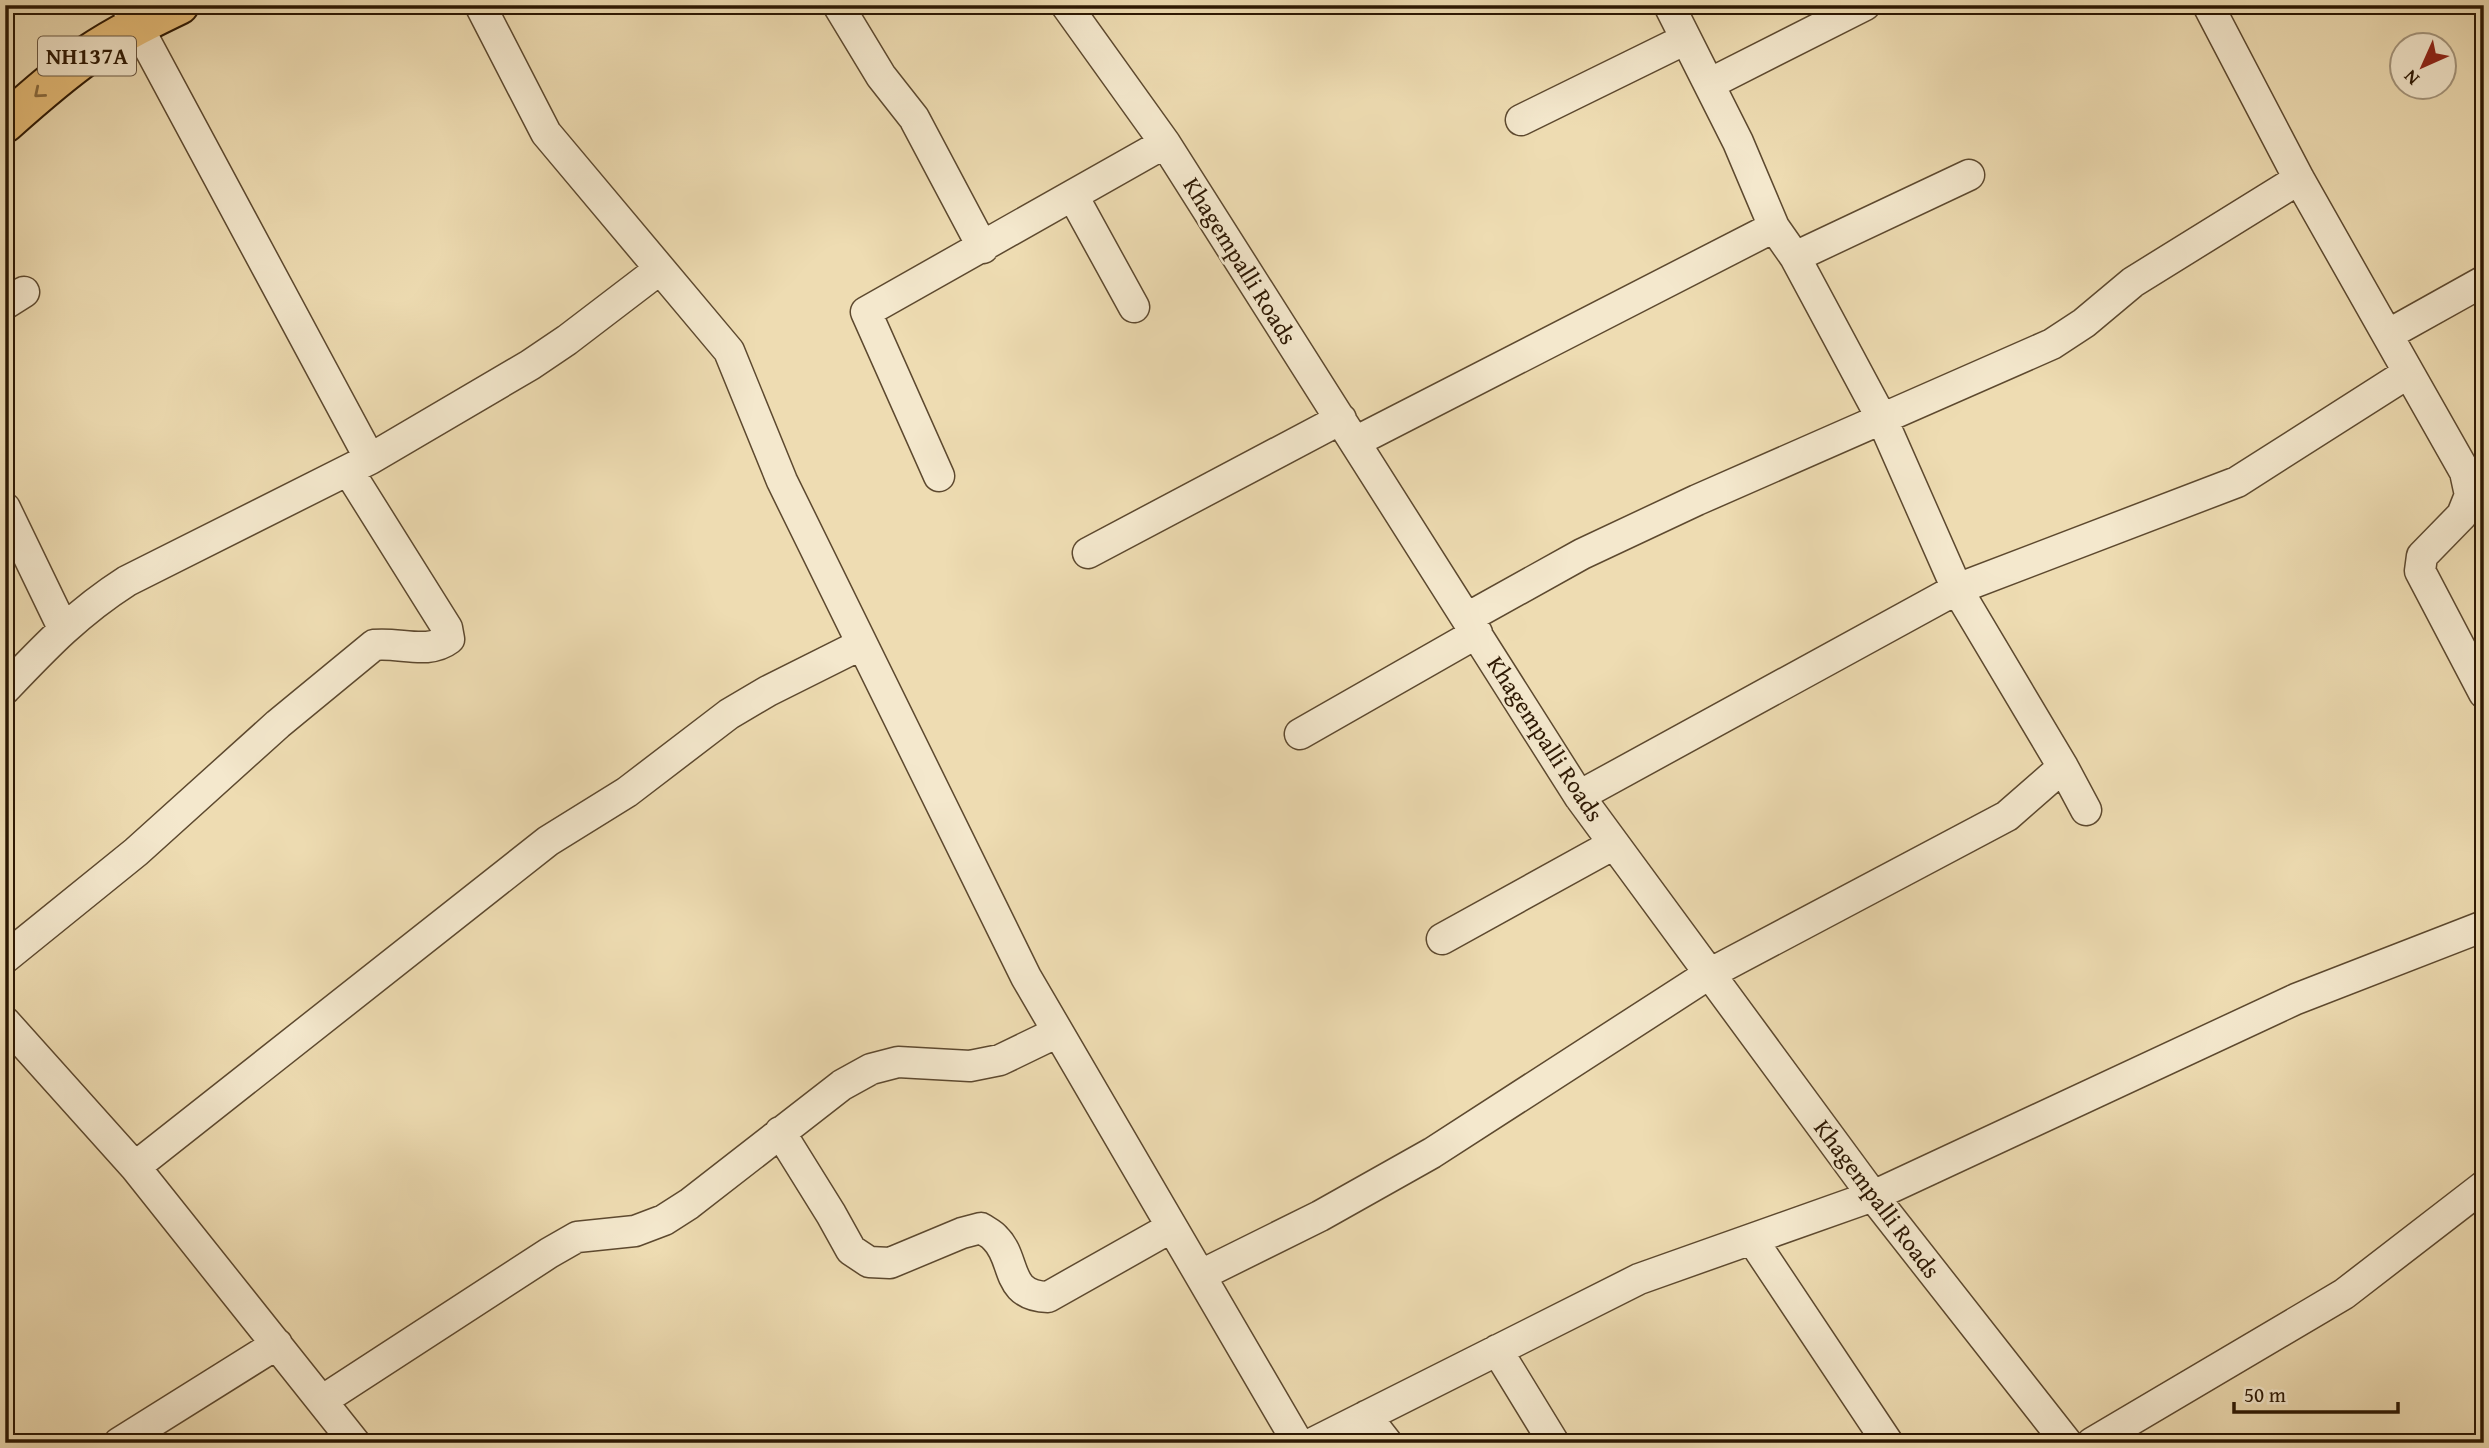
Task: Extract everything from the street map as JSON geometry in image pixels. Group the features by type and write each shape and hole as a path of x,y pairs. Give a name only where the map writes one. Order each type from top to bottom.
{"highway":[{"name":"NH137A","path":"5,87 56,46 128,12 179,5"},
{"name":"NH137A","path":"5,123 43,89 90,54 128,12"}],"street":[{"path":"480,5 546,133 729,351 782,481 1026,977 1298,1443"},
{"path":"838,5 881,76 914,118 983,248"},
{"path":"1669,5 1738,142 1774,226 1795,257 1882,419 1957,589 2086,810"},
{"path":"1709,84 1865,5"},
{"path":"2208,5 2299,179 2465,472 2475,504 2422,556 2420,571 2484,694"},
{"name":"Khagempalli Roads","path":"1068,6 1165,144 1578,796 1872,1196 2067,1443"},
{"path":"5,958 136,852 278,724 374,645 391,643 425,648 440,645 449,639 447,628 359,465 128,12"},
{"path":"1521,120 1686,39"},
{"path":"939,476 866,312 1165,144"},
{"path":"1795,257 1969,175"},
{"path":"1300,734 1582,554 2068,335 2133,282 2299,179"},
{"path":"1073,196 1135,307"},
{"path":"1088,553 1774,226"},
{"path":"5,689 62,628 97,600 127,581 359,465 530,365 660,269"},
{"path":"2389,334 2484,281"},
{"path":"1578,796 1957,589 2237,481 2408,373"},
{"path":"5,508 62,628"},
{"path":"135,1167 548,841 627,792 729,714 768,691 862,644"},
{"path":"1201,1275 1320,1216 1432,1153 1711,976 1863,891 2007,816 2063,767"},
{"path":"1442,939 1614,844"},
{"path":"1313,1443 1639,1279 1872,1196 2297,999 2484,926"},
{"path":"5,1022 135,1167 355,1443"},
{"path":"323,1400 577,1237 635,1231 664,1220 689,1204 842,1084 871,1069 898,1062 970,1066 1000,1060 1058,1032"},
{"path":"780,1132 851,1250 869,1262 890,1263 962,1233 981,1228 997,1238 1018,1285 1032,1296 1048,1297 1172,1227"},
{"path":"2092,1443 2344,1294 2484,1186"},
{"path":"1752,1239 1888,1443"},
{"path":"119,1443 277,1344"},
{"path":"1497,1350 1554,1443"},
{"path":"1366,1416 1387,1443"}]}
